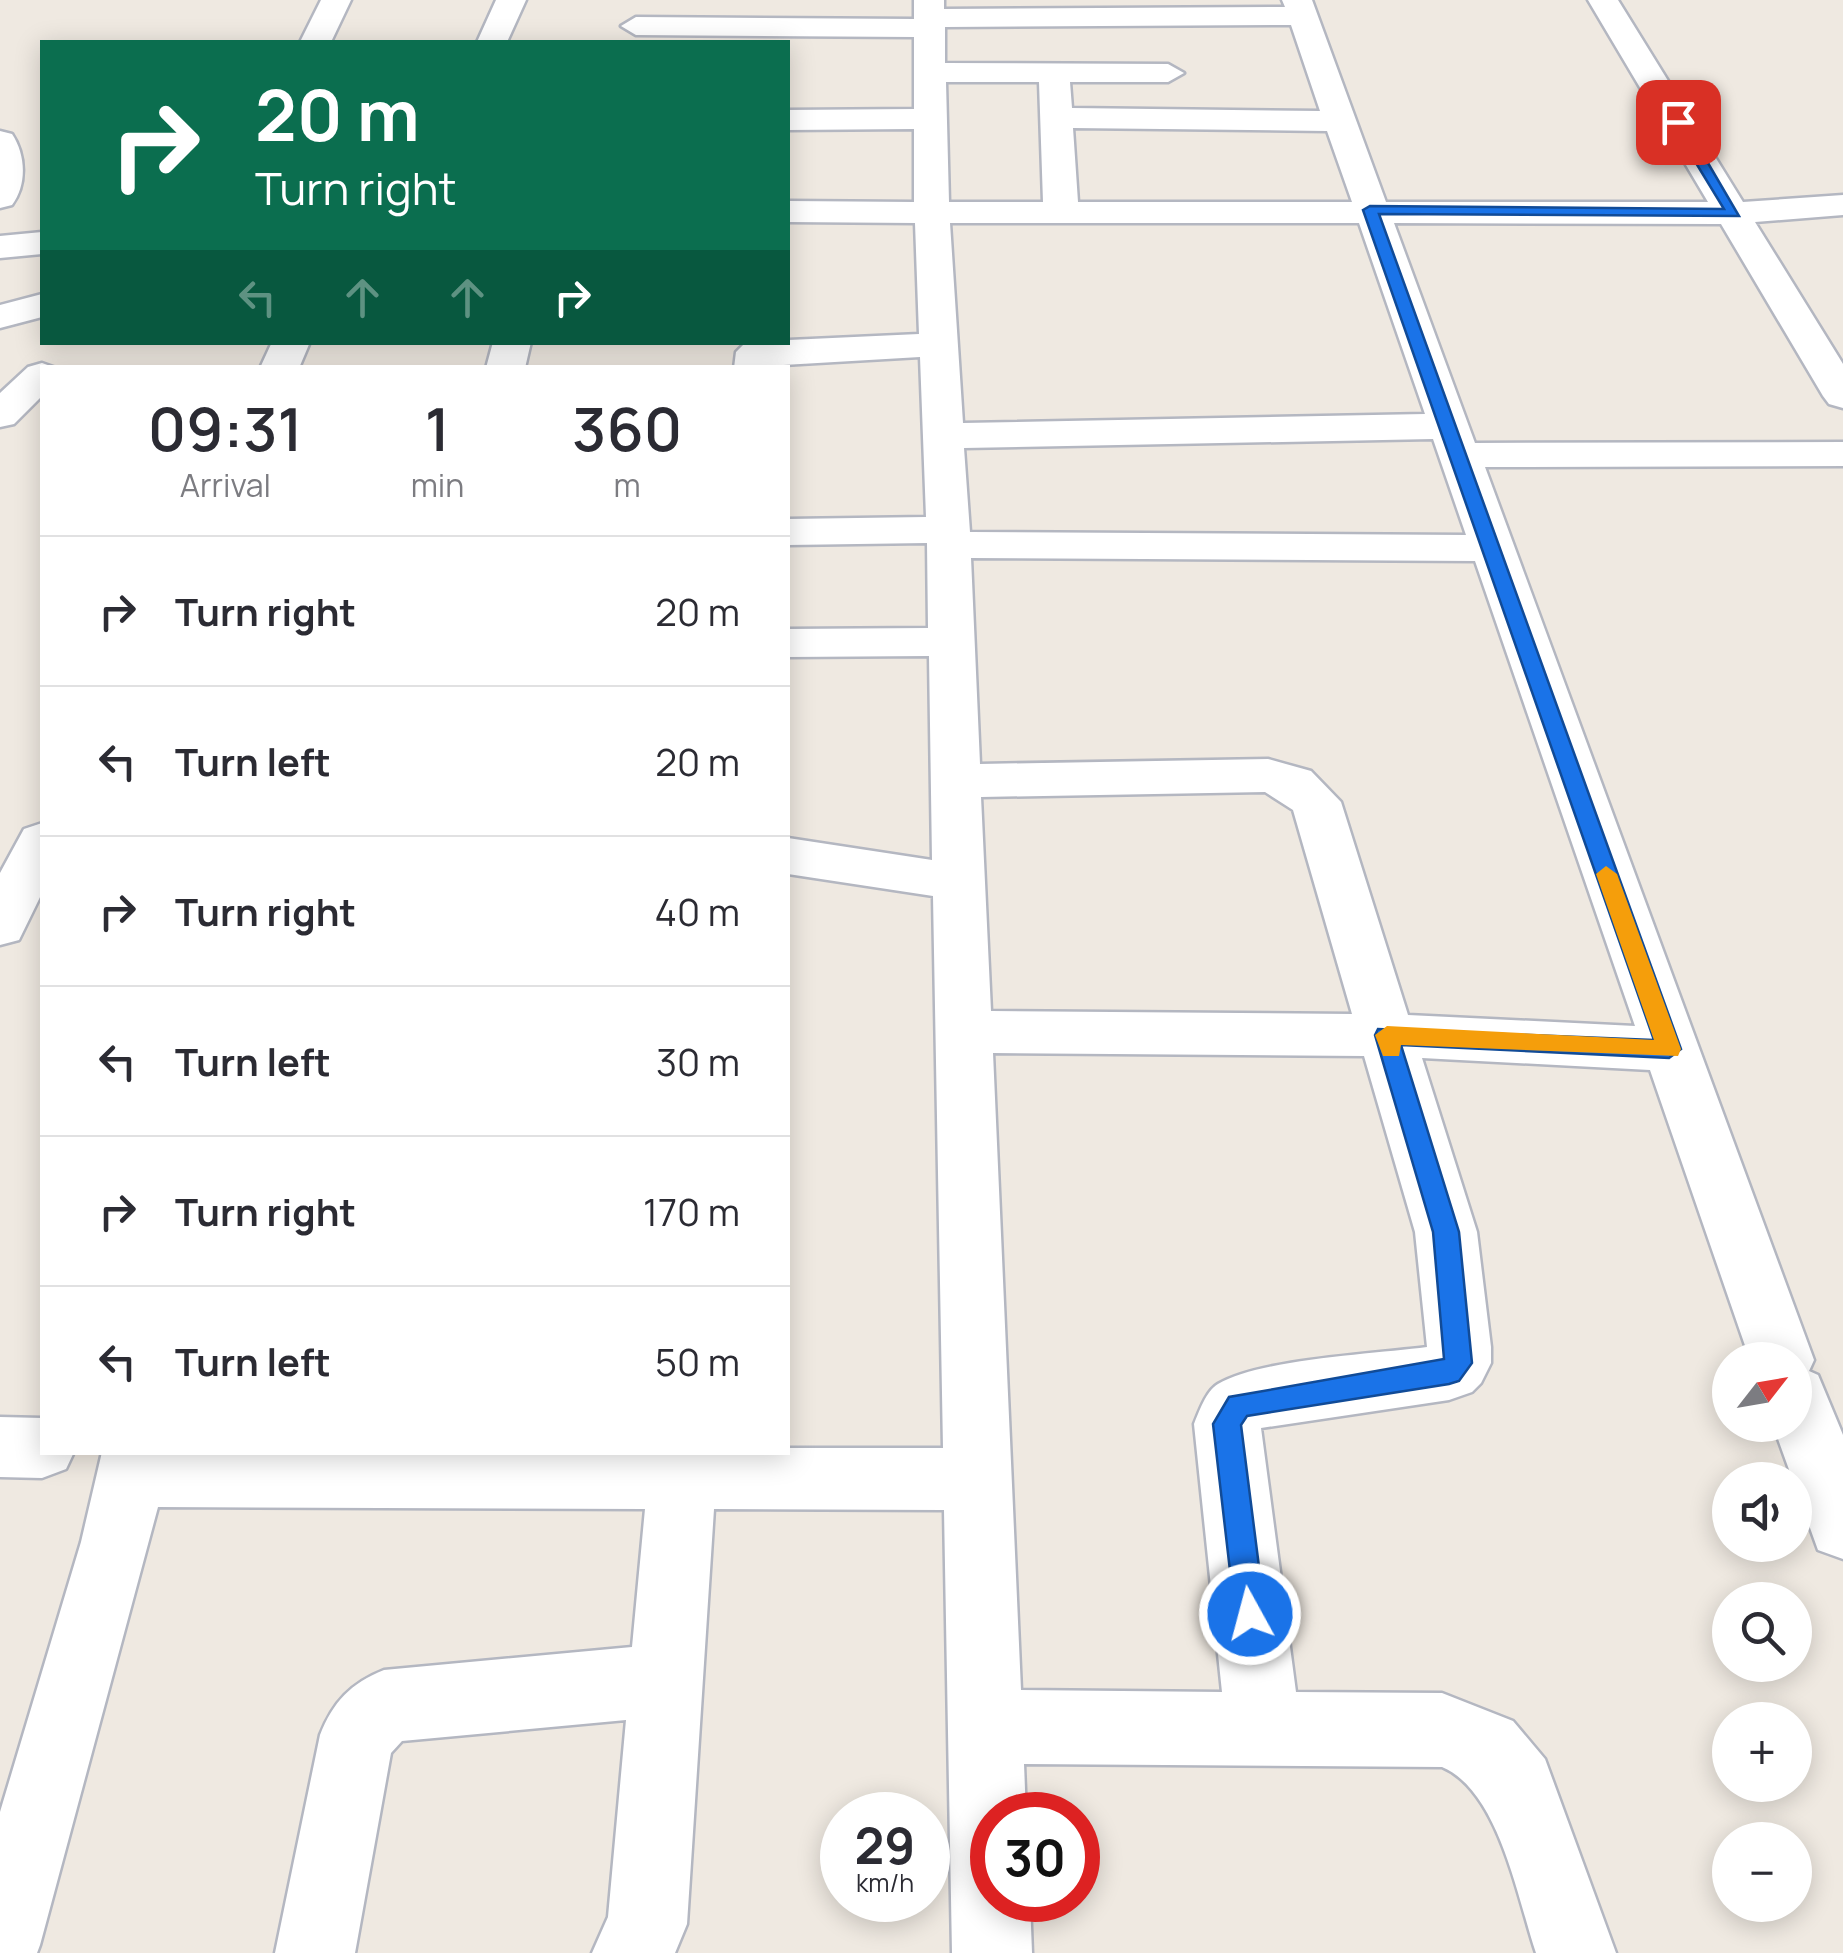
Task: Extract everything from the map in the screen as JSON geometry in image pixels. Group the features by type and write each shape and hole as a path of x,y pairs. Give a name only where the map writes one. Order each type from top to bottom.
{"street":[{"path":"316,40 325,32 336,0"},
{"path":"493,40 511,0"},
{"path":"1603,0 1843,396"},
{"path":"637,23 789,37 930,15 1037,9 1157,17 1300,8 1775,1342"},
{"path":"930,15 932,212 952,642 992,1953"},
{"path":"1157,17 1178,120"},
{"path":"931,72 1168,73"},
{"path":"1054,73 1061,211"},
{"path":"1054,118 1340,121"},
{"path":"790,120 931,119"},
{"path":"0,141 7,171 0,198"},
{"path":"790,212 1734,213 1843,205"},
{"path":"0,247 40,243"},
{"path":"755,354 938,346"},
{"path":"0,415 40,377"},
{"path":"943,436 1454,440 1843,454"},
{"path":"790,532 1492,548"},
{"path":"790,643 952,642"},
{"path":"956,782 1268,775 1294,782 1316,802 1446,1232 1458,1363 1449,1372 1262,1399 1238,1406 1227,1424 1263,1728"},
{"path":"790,856 960,882"},
{"path":"0,926 38,858"},
{"path":"964,1032 1387,1035 1669,1049"},
{"path":"1812,1442 1843,1528"},
{"path":"0,1447 40,1448"},
{"path":"0,1945 134,1464 682,1478 977,1479"},
{"path":"632,1953 647,1924 682,1478"},
{"path":"314,1953 357,1735 384,1706 666,1680"},
{"path":"985,1727 1442,1730 1486,1748 1518,1786 1576,1953"}],"slow traffic":[{"path":"1391,1049 1387,1035 1669,1049 1606,874"}],"route":[{"path":"1250,1614 1227,1424 1238,1406 1262,1399 1449,1372 1458,1363 1460,1347 1446,1232 1387,1035 1669,1049 1370,210 1734,213 1678,122"}]}
